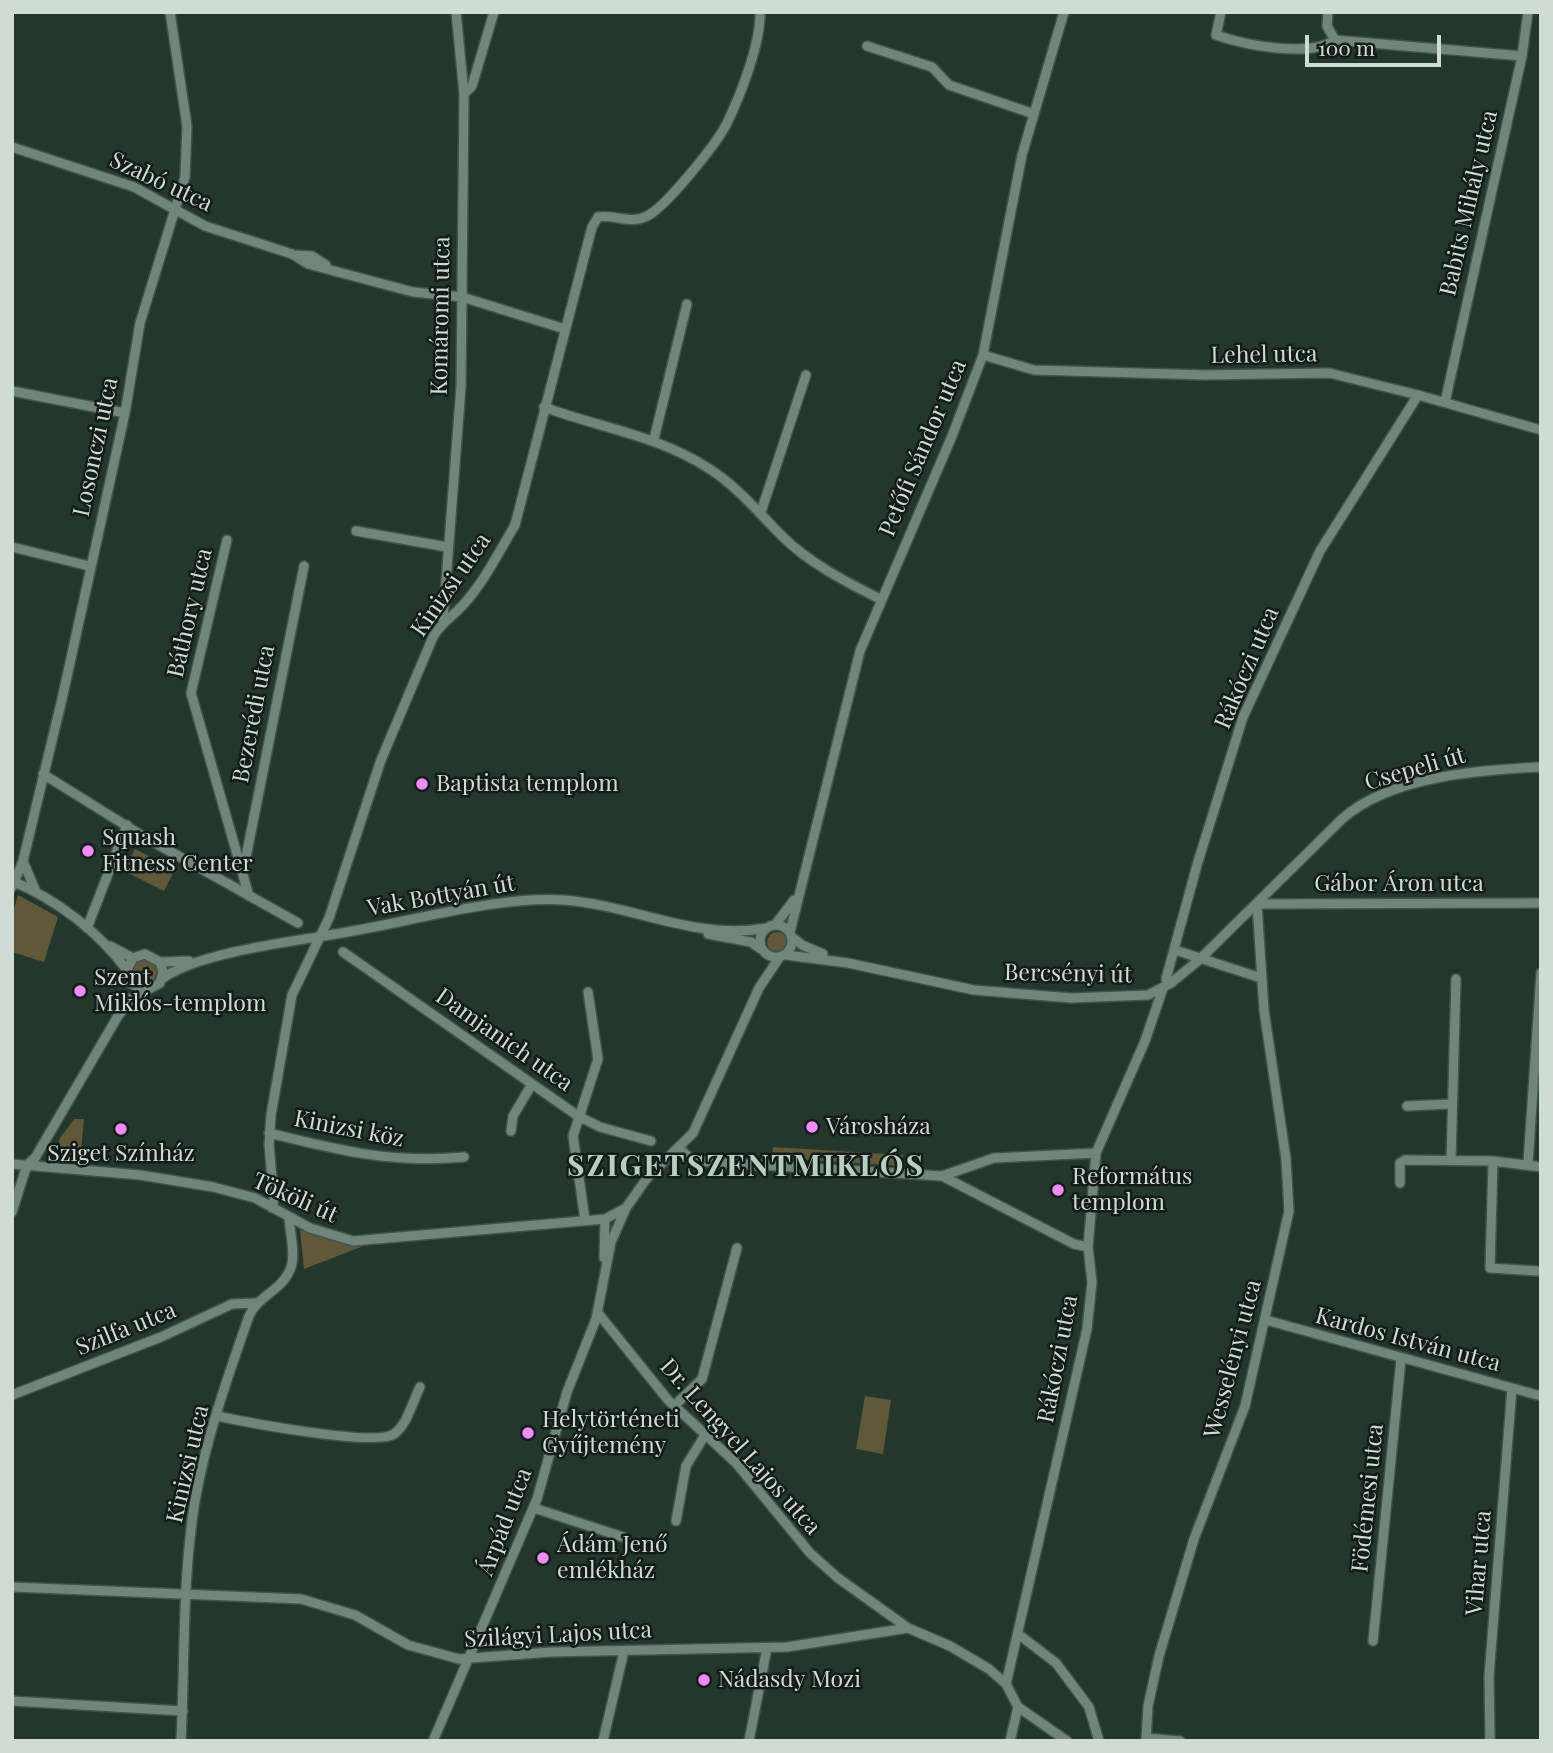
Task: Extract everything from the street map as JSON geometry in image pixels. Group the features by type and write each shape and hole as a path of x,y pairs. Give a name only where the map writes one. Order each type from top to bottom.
{"street":[{"name":"Losonczi utca","path":"13,883 23,861 43,774 125,413 140,324 185,177 187,126 170,12"},
{"name":"Komáromi utca","path":"443,620 461,387 464,94 456,12"},
{"path":"464,94 472,86 494,12"},
{"name":"Kinizsi utca","path":"272,1208 270,1133 292,995 329,918 401,706 443,620 462,606 491,567 515,525 594,222 604,216 629,220 648,216 662,205 690,171 726,125 755,45 760,12"},
{"name":"Petőfi Sándor utca","path":"791,935 849,690 880,599 952,436 983,355 1022,155 1065,12"},
{"path":"1221,12 1216,35 1234,41 1303,50 1335,40 1522,56"},
{"path":"1328,12 1327,26 1335,40"},
{"name":"Babits Mihály utca","path":"1445,402 1522,56 1528,12"},
{"path":"867,46 932,67 949,85 1034,114"},
{"name":"Szabó utca","path":"12,147 134,187 205,226 292,254 308,264 413,292 462,297 565,329"},
{"path":"654,439 687,304"},
{"name":"Lehel utca","path":"983,355 1034,370 1206,375 1329,373 1445,402 1541,430"},
{"path":"761,512 806,375"},
{"path":"12,391 125,413"},
{"name":"Rákóczi utca","path":"1006,1684 1087,1329 1092,1282 1088,1247 1096,1153 1145,1041 1243,717 1320,551 1418,395"},
{"path":"544,407 654,439 722,477 761,512 783,537 839,579 880,599"},
{"path":"356,531 447,547"},
{"name":"Báthory utca","path":"227,540 191,693 249,896"},
{"path":"12,547 89,566"},
{"name":"Bezerédi utca","path":"243,869 304,566"},
{"name":"Csepeli út","path":"1257,904 1342,819 1373,798 1476,771 1541,768"},
{"path":"43,774 298,923"},
{"path":"86,928 127,825"},
{"path":"23,861 36,892"},
{"path":"13,883 36,892 108,945 133,958"},
{"name":"Petőfi Sándor utca","path":"771,926 799,893"},
{"name":"Vak Bottyán út","path":"163,978 175,970 204,960 320,937 538,900 584,902 722,938 751,942 764,952"},
{"name":"Gábor Áron utca","path":"1257,904 1541,903"},
{"name":"Bercsényi út","path":"783,956 848,963 962,988 1038,996 1148,995 1199,960 1257,904"},
{"name":"Wesselényi utca","path":"1146,1739 1147,1706 1159,1656 1194,1539 1245,1406 1289,1211 1286,1159 1261,978 1257,904"},
{"name":"Vak Bottyán út","path":"683,926 741,933 771,926"},
{"path":"759,988 764,952 761,935 771,926 791,935 792,947 759,988 698,1126 679,1148 694,1161 942,1176 1015,1211 1074,1244 1088,1247"},
{"name":"Bercsényi út","path":"791,935 805,947 848,963"},
{"path":"108,945 127,970 130,983 118,1016"},
{"path":"1174,950 1261,978"},
{"name":"Damjanich utca","path":"343,952 579,1116 600,1127 651,1141"},
{"path":"764,952 783,956"},
{"path":"12,1212 27,1166 35,1158 118,1016 132,998 156,987 163,978 160,962 145,954 133,958 127,970"},
{"name":"Vak Bottyán út","path":"160,962 204,960"},
{"path":"1528,1163 1541,972"},
{"path":"1451,1160 1456,979"},
{"path":"130,983 145,991"},
{"path":"585,1220 573,1136 597,1071 598,1059 588,992"},
{"path":"510,1131 513,1116 532,1084"},
{"path":"1407,1106 1451,1104"},
{"name":"Kinizsi köz","path":"270,1133 357,1155 391,1160 464,1157"},
{"name":"Árpád utca","path":"433,1741 534,1508 567,1392 598,1313 611,1242 626,1208 647,1178 679,1148"},
{"path":"942,1176 993,1158 1096,1153"},
{"path":"1400,1182 1402,1161 1493,1161 1528,1163 1541,1167"},
{"path":"1493,1161 1490,1268 1537,1271"},
{"name":"Tököli út","path":"12,1164 140,1175 213,1187 255,1198 289,1218 332,1237 353,1241 605,1219"},
{"path":"605,1219 626,1208"},
{"name":"Kinizsi utca","path":"181,1741 195,1500 217,1416 255,1303 289,1273 292,1256 289,1218"},
{"name":"Árpád utca","path":"604,1270 605,1219"},
{"path":"674,1406 702,1379 737,1248"},
{"name":"Szilfa utca","path":"12,1395 161,1337 232,1304 255,1303"},
{"name":"Dr. Lengyel Lajos utca","path":"598,1313 674,1406 736,1463 810,1553 838,1578 908,1628 950,1646 989,1669 1006,1684"},
{"name":"Kardos István utca","path":"1266,1320 1541,1396"},
{"name":"Födémesi utca","path":"1373,1641 1401,1359"},
{"path":"217,1416 284,1429 382,1438 400,1429 420,1387"},
{"name":"Vihar utca","path":"1490,1741 1489,1676 1512,1388"},
{"path":"676,1521 685,1466 705,1435"},
{"path":"534,1508 623,1536"},
{"name":"Szilágyi Lajos utca","path":"12,1587 282,1597 320,1602 372,1622 408,1645 447,1658 470,1659 551,1652 768,1648 908,1628"},
{"path":"883,1610 883,1631"},
{"path":"1018,1634 1056,1663 1089,1707 1099,1741"},
{"path":"749,1741 768,1648"},
{"path":"603,1741 624,1651"},
{"path":"1006,1684 1018,1707 1067,1741"},
{"path":"12,1700 183,1711"},
{"path":"1010,1741 1018,1707"},
{"path":"1146,1739 1180,1741"}],"shaded area":[{"path":"135,849 175,869 164,891 124,871"},
{"path":"18,895 58,917 44,962 12,952 12,916"},
{"path":"773,932 781,932 787,942 781,952 773,952 767,946 767,938"},
{"path":"144,959 153,963 157,972 153,981 144,985 135,981 131,972 135,963"},
{"path":"74,1119 84,1119 80,1161 53,1159 60,1138"},
{"path":"773,1147 903,1155 903,1166 772,1158"},
{"path":"300,1230 345,1244 366,1245 304,1269"},
{"path":"865,1396 891,1400 883,1454 856,1449"}],"place":[{"name":"Baptista templom","path":"422,784"},
{"name":"Squash Fitness Center","path":"88,851"},
{"name":"Szent Miklós-templom","path":"80,991"},
{"name":"Városháza","path":"812,1127"},
{"name":"Sziget Színház","path":"121,1129"},
{"name":"Református templom","path":"1058,1190"},
{"name":"Helytörténeti Gyűjtemény","path":"528,1433"},
{"name":"Ádám Jenő emlékház","path":"543,1558"},
{"name":"Nádasdy Mozi","path":"704,1680"}],"district":[{"name":"SZIGETSZENTMIKLÓS","path":"746,1167"}]}
